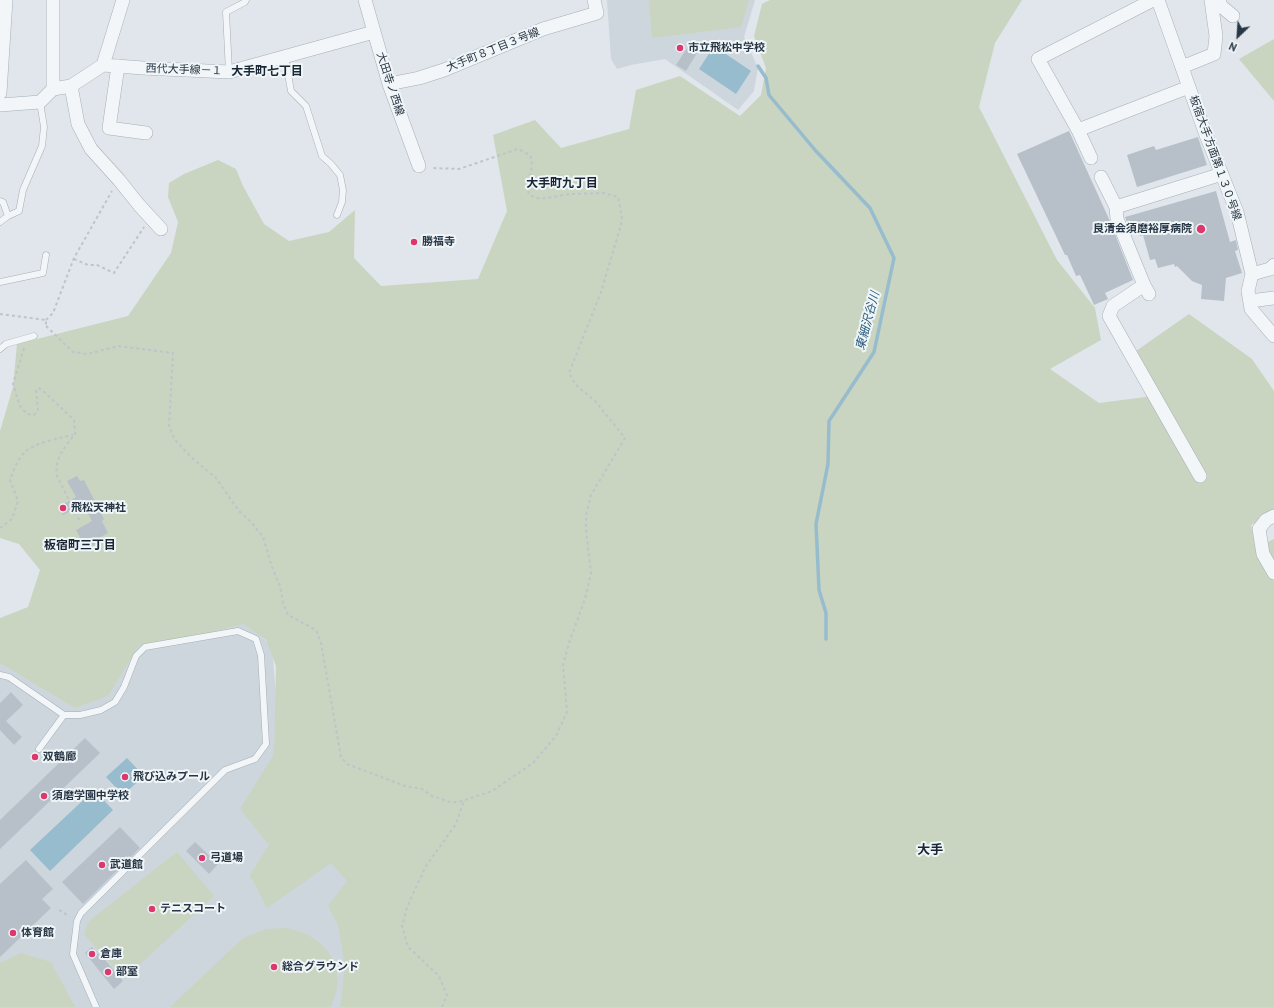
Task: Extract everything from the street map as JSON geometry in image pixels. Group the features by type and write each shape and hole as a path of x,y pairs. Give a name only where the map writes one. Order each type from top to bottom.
{"street":[{"path":"0,94 6,0"},
{"path":"53,0 53,89"},
{"path":"0,105 40,102 53,89 71,86 103,65 123,0"},
{"name":"大田寺ノ西線","path":"365,0 389,84 419,166"},
{"name":"大手町８丁目３号線","path":"389,84 419,78 444,70 544,29 597,13 594,0"},
{"path":"1091,158 1078,130 1038,59 1153,0"},
{"name":"板宿大手方面第１３０号線","path":"1158,0 1189,87 1237,212 1252,274 1248,291 1251,309 1274,336"},
{"path":"1182,67 1214,54 1216,36 1211,0"},
{"path":"1219,0 1221,6 1233,16"},
{"name":"西代大手線－１","path":"103,65 229,72 374,32"},
{"path":"118,66 109,128 146,133"},
{"path":"71,86 78,124 91,150 161,229"},
{"path":"1078,130 1189,87"},
{"path":"1116,207 1222,174"},
{"path":"1101,177 1116,207 1117,219 1147,289 1113,306 1109,316 1200,476"},
{"path":"1252,274 1270,269 1274,265"},
{"path":"1250,302 1274,298"},
{"path":"1274,516 1266,520 1259,529 1263,554 1274,573"}],"lane":[{"path":"229,72 226,12 245,2 246,0"},
{"path":"285,57 291,92 306,106 322,156 340,175 343,190 342,202 337,215"},
{"path":"0,222 18,211 24,190 42,146 44,127 40,102"},
{"path":"0,201 3,202 8,216"},
{"path":"0,282 43,273 46,255"},
{"path":"0,349 6,344 34,336"},
{"path":"0,675 9,677 64,715 80,715 101,710 115,702 124,687 136,656 145,647 238,631 256,639 261,654 266,744 255,759 225,770 82,913 77,921 73,954 96,1007"},
{"path":"39,749 64,715"}],"path":[{"path":"119,180 74,258 53,313 46,320 46,326 73,352 88,354 118,346 173,353 169,427 175,440 192,458 216,478 239,511 251,522 263,537 272,567 280,586 283,603 288,615 316,630 321,642 342,757 347,764 354,767 405,786 422,789 432,796 450,802 459,802 492,791 533,763 556,736 567,712 563,665 569,643 585,599 591,573 586,530 586,515 591,495 625,438 595,401 576,385 569,373 601,292 622,217 618,197 603,193 571,194 540,199 529,195 527,186 533,163 530,155 518,149 459,169 432,169 419,166"},
{"path":"74,258 88,265 97,265 114,273 150,217"},
{"path":"0,314 46,320"},
{"path":"34,336 22,350 13,384 20,406 27,414 34,415 38,410 36,390 38,388 74,420 75,434 59,454 56,470 57,476 80,522"},
{"path":"0,528 12,519 18,501 10,480 16,464 25,452 38,445 75,434"},
{"path":"442,1007 447,995 439,976 408,947 402,926 407,907 426,866 456,824 464,800"},
{"path":"58,910 77,921"}],"shaded area":[{"name":"市立飛松中学校","path":"607,0 755,0 744,37 758,68 754,91 738,110 665,59 617,69 611,59"},
{"path":"248,623 272,647 283,782 367,879 352,1007 55,1007 0,978 0,642 133,637"}],"green space":[{"path":"649,0 749,0 741,27 652,38"},
{"path":"770,0 1022,0 995,43 979,107 1057,260 1095,308 1101,340 1050,369 1099,403 1161,395 1136,351 1189,314 1252,359 1274,391 1274,512 1251,525 1253,533 1260,545 1274,539 1274,1007 340,1007 345,967 338,925 328,906 347,881 331,863 267,908 250,875 269,845 240,809 274,754 276,666 266,640 244,624 195,636 139,645 108,696 75,708 0,663 0,618 28,607 40,570 19,544 0,538 0,431 13,387 17,344 128,316 171,253 178,222 168,197 169,183 184,174 218,160 236,169 243,186 264,224 289,241 329,232 355,210 354,258 381,286 478,279 507,211 493,135 535,120 561,148 629,129 636,90 680,76 740,116 761,95 766,68 754,36 762,4"},
{"path":"1274,39 1274,101 1239,59"},
{"name":"テニスコート","path":"177,852 214,896 124,979 84,934 88,922"},
{"name":"総合グラウンド","path":"286,928 313,938 323,946 331,956 336,967 338,979 336,993 331,1007 170,1007 243,938 266,929"},
{"path":"21,953 51,962 75,1007 0,1007 0,963"}],"water":[{"path":"714,46 751,71 736,94 699,69"},
{"name":"飛び込みプール","path":"127,758 144,776 123,795 106,777"},
{"path":"94,790 113,810 50,871 30,850"}],"building":[{"path":"691,42 700,48 686,71 676,65"},
{"path":"1069,131 1109,219 1133,280 1105,293 1108,299 1094,305 1080,275 1076,276 1067,255 1065,255 1017,154"},
{"path":"1198,137 1207,165 1137,187 1127,155 1154,146 1156,150"},
{"path":"1216,191 1230,242 1236,240 1238,250 1235,251 1242,273 1226,278 1224,301 1201,299 1202,285 1192,281 1177,266 1175,267 1174,264 1158,268 1155,259 1150,260 1143,235 1140,236 1138,231 1131,233 1125,217"},
{"path":"77,476 80,481 84,480 104,519 102,521 108,533 97,539 99,542 86,549 76,530 92,521 83,504 63,515 59,507 76,497 67,481"},
{"path":"11,692 23,705 6,721 22,737 14,745 0,730 0,703"},
{"path":"85,738 100,753 0,849 0,820"},
{"name":"武道館","path":"120,827 140,848 83,904 62,882"},
{"name":"弓道場","path":"195,842 218,864 209,874 186,851"},
{"name":"体育館","path":"26,860 53,889 42,899 51,908 0,957 0,884"},
{"name":"部室","path":"92,947 100,956 101,955 123,981 114,989 85,953"}],"waterway":[{"name":"東細沢谷川","path":"758,66 766,78 769,95 815,150 870,208 894,258 874,352 829,421 828,464 816,524 819,590 826,613 826,639"}],"place":[{"name":"市立飛松中学校","path":"680,48"},
{"name":"良清会須磨裕厚病院","path":"1201,229"},
{"name":"勝福寺","path":"414,242"},
{"name":"飛松天神社","path":"63,508"},
{"name":"双鶴廊","path":"35,757"},
{"name":"飛び込みプール","path":"125,777"},
{"name":"須磨学園中学校","path":"44,796"},
{"name":"弓道場","path":"202,858"},
{"name":"武道館","path":"102,865"},
{"name":"テニスコート","path":"152,909"},
{"name":"体育館","path":"13,933"},
{"name":"倉庫","path":"92,954"},
{"name":"総合グラウンド","path":"274,967"},
{"name":"部室","path":"108,972"}],"district":[{"name":"大手町七丁目","path":"267,72"},
{"name":"大手町九丁目","path":"562,184"},
{"name":"板宿町三丁目","path":"80,546"},
{"name":"大手","path":"930,850"}]}
